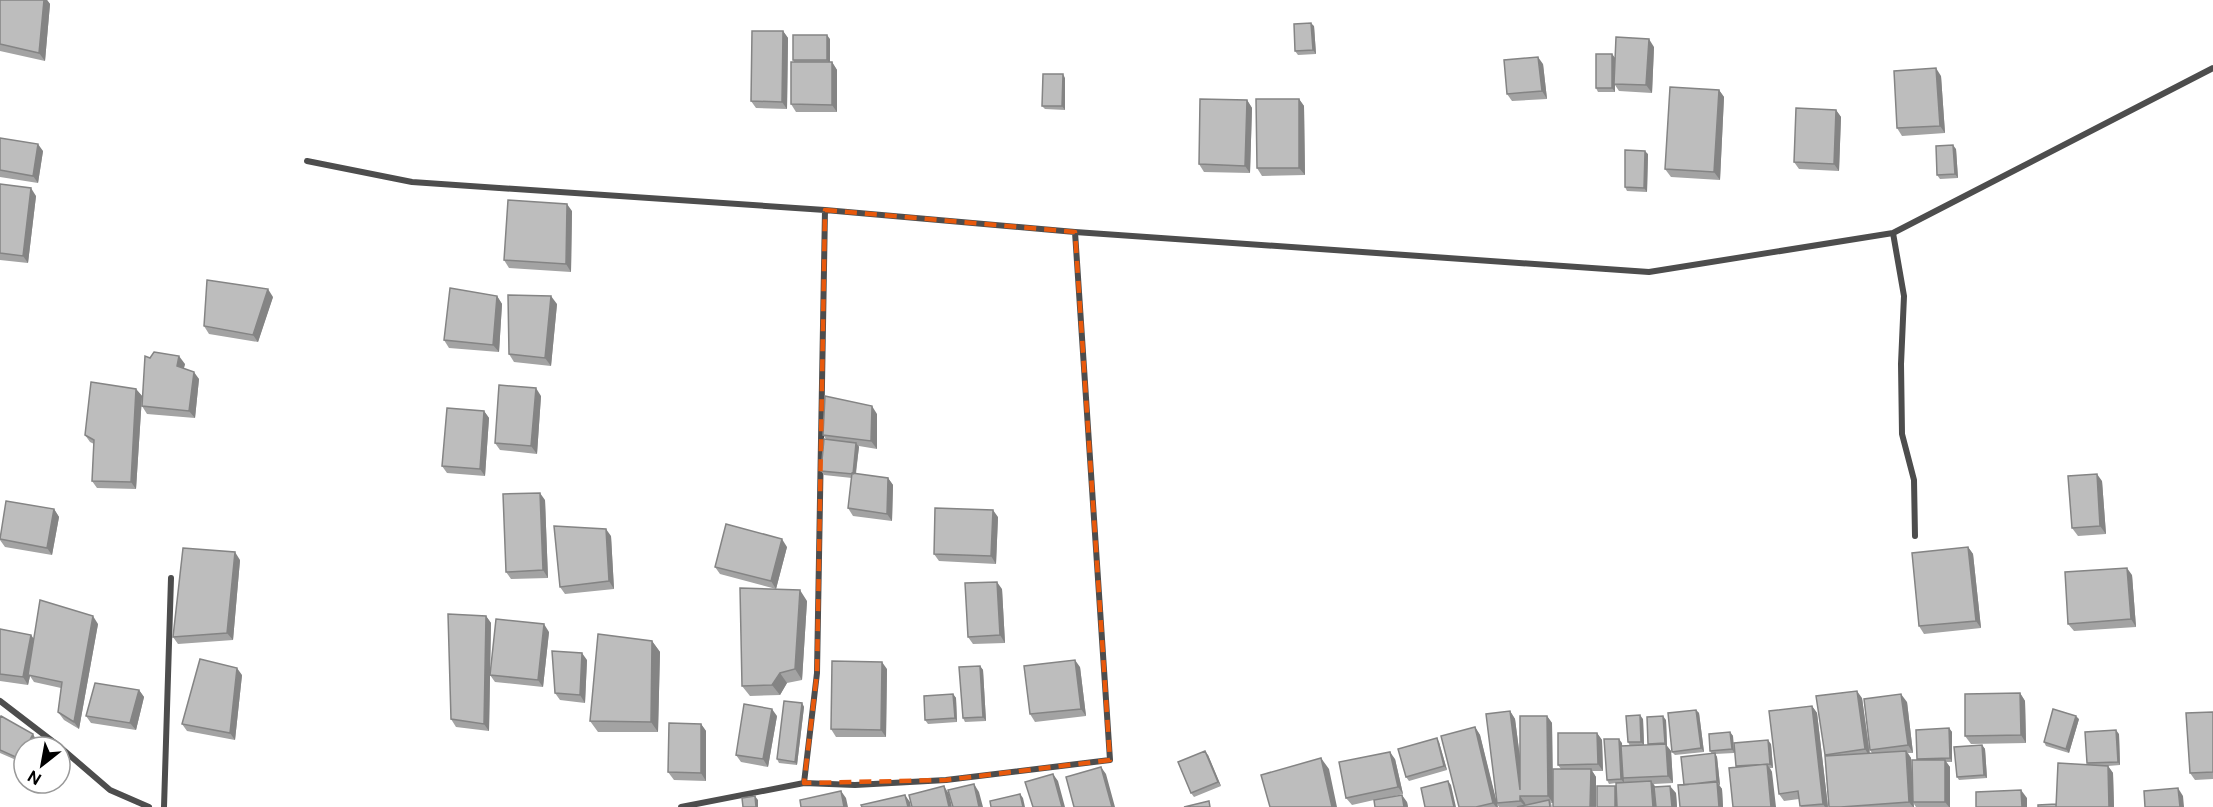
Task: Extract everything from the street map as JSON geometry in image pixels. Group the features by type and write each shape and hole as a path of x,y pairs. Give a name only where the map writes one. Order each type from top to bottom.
{"street":[{"path":"307,161 412,182 825,210 1075,232 1649,272 1893,234 2213,68"},
{"path":"804,783 817,673 825,210"},
{"path":"681,807 804,783 855,785 946,780 1110,760 1075,232"},
{"path":"1893,234 1904,296 1901,364 1902,434 1914,480 1915,536"},
{"path":"164,807 171,578"},
{"path":"0,701 44,735"},
{"path":"72,757 110,790 149,807"}],"highlighted area":[{"path":"825,210 1075,232 1110,760 946,780 804,783 817,673"}],"building":[{"path":"0,0 44,0 39,53 0,44"},
{"path":"1311,23 1313,50 1295,51 1294,24"},
{"path":"752,31 783,31 782,102 751,101"},
{"path":"793,35 827,35 827,60 793,60"},
{"path":"1616,37 1649,39 1646,85 1614,84"},
{"path":"1596,54 1612,54 1612,88 1596,88"},
{"path":"1538,57 1542,91 1507,94 1504,60"},
{"path":"791,62 832,62 832,105 791,104"},
{"path":"1936,68 1940,126 1897,128 1894,71"},
{"path":"1043,74 1063,74 1062,106 1042,106"},
{"path":"1670,87 1719,90 1714,172 1665,169"},
{"path":"1200,99 1247,100 1245,166 1199,164"},
{"path":"1256,99 1299,99 1299,168 1257,168"},
{"path":"1796,108 1836,110 1834,164 1794,162"},
{"path":"0,138 38,144 33,176 0,170"},
{"path":"1953,145 1955,174 1937,175 1936,146"},
{"path":"1625,150 1645,151 1644,188 1625,187"},
{"path":"0,184 31,188 23,256 0,253"},
{"path":"508,200 567,204 566,264 504,260"},
{"path":"207,280 268,289 253,335 204,326"},
{"path":"450,288 497,296 493,345 444,340"},
{"path":"508,295 551,296 545,358 509,354"},
{"path":"154,352 179,356 177,366 194,372 189,411 142,406 145,356 150,358"},
{"path":"91,382 136,389 131,482 92,481 94,440 85,435"},
{"path":"499,385 536,388 531,446 495,443"},
{"path":"825,396 872,406 871,441 823,435"},
{"path":"447,408 484,411 480,469 442,466"},
{"path":"824,439 856,443 853,474 821,471"},
{"path":"852,473 888,478 887,514 848,508"},
{"path":"2097,474 2100,526 2072,528 2068,476"},
{"path":"540,493 543,570 506,572 503,494"},
{"path":"6,501 54,509 47,548 0,539"},
{"path":"935,508 993,510 991,556 934,554"},
{"path":"726,524 782,539 771,581 715,567"},
{"path":"554,526 606,529 609,581 560,587"},
{"path":"1968,547 1976,621 1919,626 1912,553"},
{"path":"183,548 235,552 227,633 173,637"},
{"path":"2127,568 2131,619 2068,624 2065,572"},
{"path":"997,582 1000,635 968,637 965,583"},
{"path":"740,588 800,590 795,669 780,673 772,685 742,686"},
{"path":"40,600 93,616 74,722 58,712 62,682 28,675"},
{"path":"448,614 486,616 484,724 451,719"},
{"path":"496,619 544,624 538,680 490,675"},
{"path":"0,629 31,635 23,677 0,674"},
{"path":"598,634 652,641 651,722 590,721"},
{"path":"552,651 582,653 580,695 555,693"},
{"path":"200,659 237,668 230,733 182,724"},
{"path":"1075,660 1081,709 1030,714 1024,666"},
{"path":"832,661 882,662 881,730 831,729"},
{"path":"980,666 983,717 963,718 959,667"},
{"path":"95,683 139,690 130,723 86,716"},
{"path":"1857,691 1865,749 1825,755 1816,696"},
{"path":"2020,693 2021,735 1965,736 1965,694"},
{"path":"953,694 955,718 925,720 924,696"},
{"path":"1901,694 1908,745 1870,750 1864,699"},
{"path":"784,701 802,703 795,762 777,759"},
{"path":"744,704 772,709 763,759 736,755"},
{"path":"1812,706 1823,804 1800,806 1798,791 1779,794 1769,711"},
{"path":"2053,709 2076,716 2066,749 2044,742"},
{"path":"1696,710 1701,748 1672,752 1668,713"},
{"path":"1510,711 1520,790 1520,716 1547,716 1548,796 1520,796 1520,801 1497,803 1486,714"},
{"path":"2213,712 2213,772 2190,773 2186,713"},
{"path":"1640,715 1641,742 1628,742 1626,716"},
{"path":"1,716 33,734 12,735 12,755 0,750"},
{"path":"1663,716 1665,743 1648,744 1647,717"},
{"path":"669,723 701,724 701,773 668,772"},
{"path":"1475,727 1493,803 1476,807 1459,807 1441,736"},
{"path":"1949,728 1950,758 1917,759 1916,730"},
{"path":"2116,730 2118,762 2087,763 2085,732"},
{"path":"1730,732 1732,749 1710,751 1709,734"},
{"path":"1558,733 1597,733 1598,764 1558,765"},
{"path":"1437,738 1444,766 1406,777 1398,749"},
{"path":"1604,739 1619,739 1621,779 1607,780"},
{"path":"1768,740 1770,764 1736,766 1734,743"},
{"path":"1666,744 1668,776 1623,778 1621,746"},
{"path":"1982,745 1984,775 1957,777 1954,747"},
{"path":"1205,751 1218,782 1191,793 1178,762"},
{"path":"1906,751 1909,802 1829,807 1825,756"},
{"path":"1390,752 1398,787 1346,798 1339,762"},
{"path":"1715,753 1717,781 1684,785 1681,757"},
{"path":"1321,758 1332,807 1270,807 1261,775"},
{"path":"1912,760 1945,760 1945,802 1913,802"},
{"path":"2058,763 2108,766 2109,807 2056,807"},
{"path":"1767,764 1771,807 1733,807 1729,768"},
{"path":"1101,767 1112,807 1074,807 1066,777"},
{"path":"1553,769 1591,769 1590,807 1553,807"},
{"path":"1053,774 1062,807 1033,807 1025,782"},
{"path":"1448,781 1454,807 1425,807 1421,788"},
{"path":"1651,781 1653,807 1617,807 1616,783"},
{"path":"1717,782 1719,807 1680,807 1678,785"},
{"path":"974,784 979,807 953,807 948,790"},
{"path":"944,786 949,807 912,807 909,795"},
{"path":"1597,786 1615,786 1615,807 1597,807"},
{"path":"1670,786 1672,807 1656,807 1654,787"},
{"path":"2178,788 2180,807 2145,807 2144,791"},
{"path":"2021,790 2022,807 1976,807 1976,792"},
{"path":"841,791 844,807 801,807 800,800"},
{"path":"1020,794 1023,807 991,807 990,801"},
{"path":"905,795 908,807 862,807 861,805"},
{"path":"1402,795 1404,807 1375,807 1374,800"},
{"path":"755,796 756,807 743,807 742,798"},
{"path":"1549,800 1550,807 1517,807"},
{"path":"1209,801 1210,807 1184,807"},
{"path":"2056,804 2056,807 2038,807 2038,805"}]}
